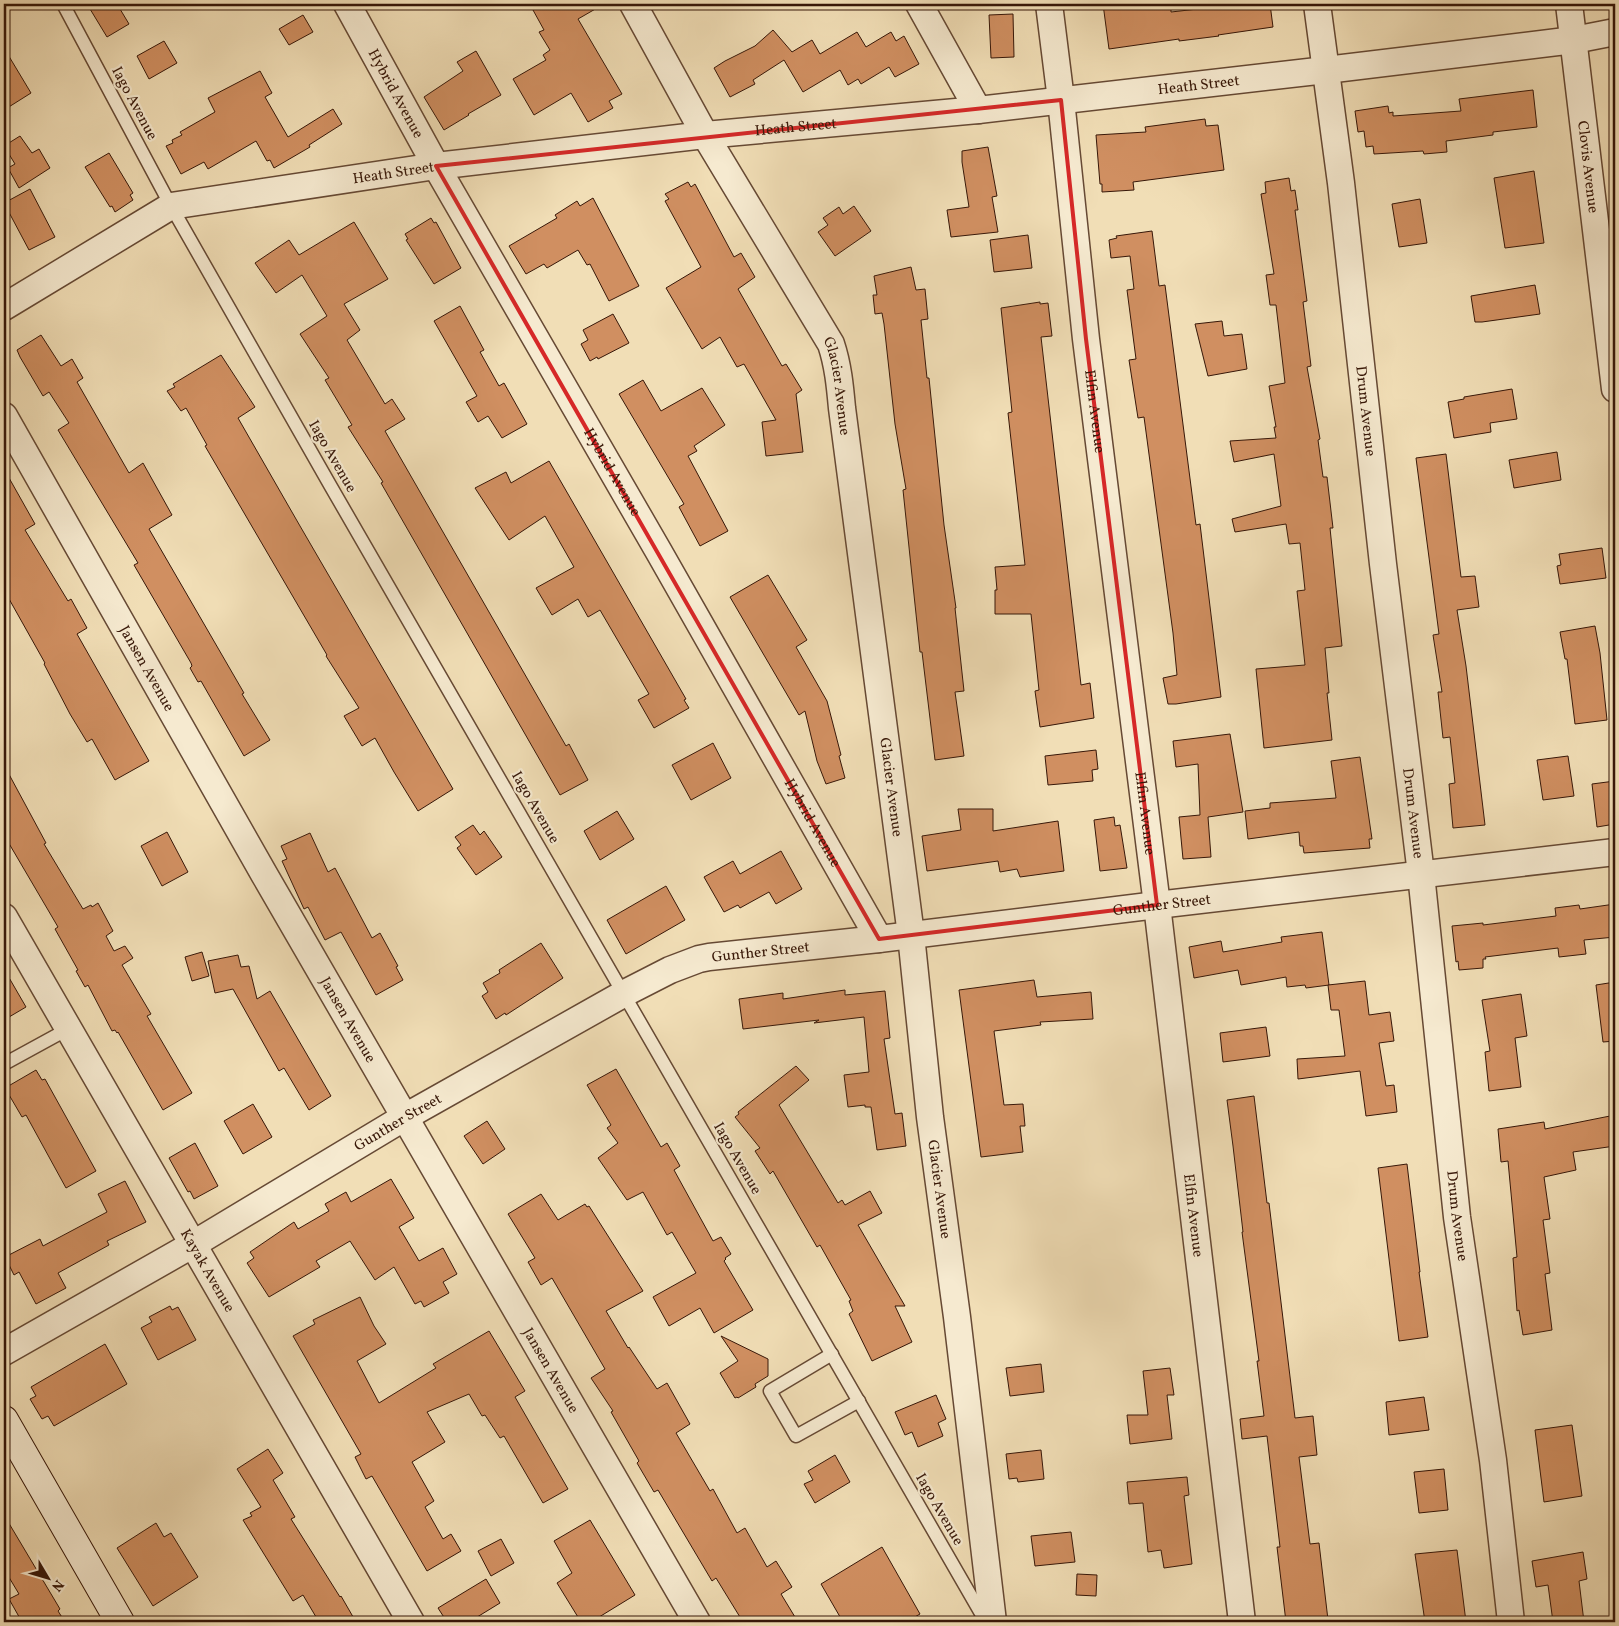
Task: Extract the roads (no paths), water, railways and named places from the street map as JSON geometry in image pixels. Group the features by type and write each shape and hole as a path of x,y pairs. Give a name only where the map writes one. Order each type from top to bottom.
{"street":[{"name":"Hybrid Avenue","path":"347,4 436,166 660,552 879,940"},
{"name":"Glacier Avenue","path":"633,4 705,135 831,344 840,379 843,418 911,935 930,1117 958,1327 993,1622"},
{"path":"919,4 978,110"},
{"name":"Elfin Avenue","path":"1049,4 1086,339 1158,905 1242,1622"},
{"name":"Drum Avenue","path":"1317,4 1342,193 1383,564 1421,874 1457,1217 1493,1460 1511,1622"},
{"name":"Clovis Avenue","path":"1569,4 1615,389"},
{"name":"Heath Street","path":"4,307 171,206 436,166 705,135 978,110 1574,40 1615,32"},
{"name":"Jansen Avenue","path":"4,416 405,1117 697,1622"},
{"name":"Gunther Street","path":"4,1352 192,1245 405,1117 624,993 663,973 699,959 879,940 1158,905 1615,852"},
{"name":"Kayak Avenue","path":"4,917 411,1622"},
{"path":"4,1420 120,1622"}],"lane":[{"name":"Iago Avenue","path":"63,4 171,206 986,1622"},
{"path":"4,1064 68,1029"},
{"path":"832,1354 770,1391 796,1436 859,1401"}]}
